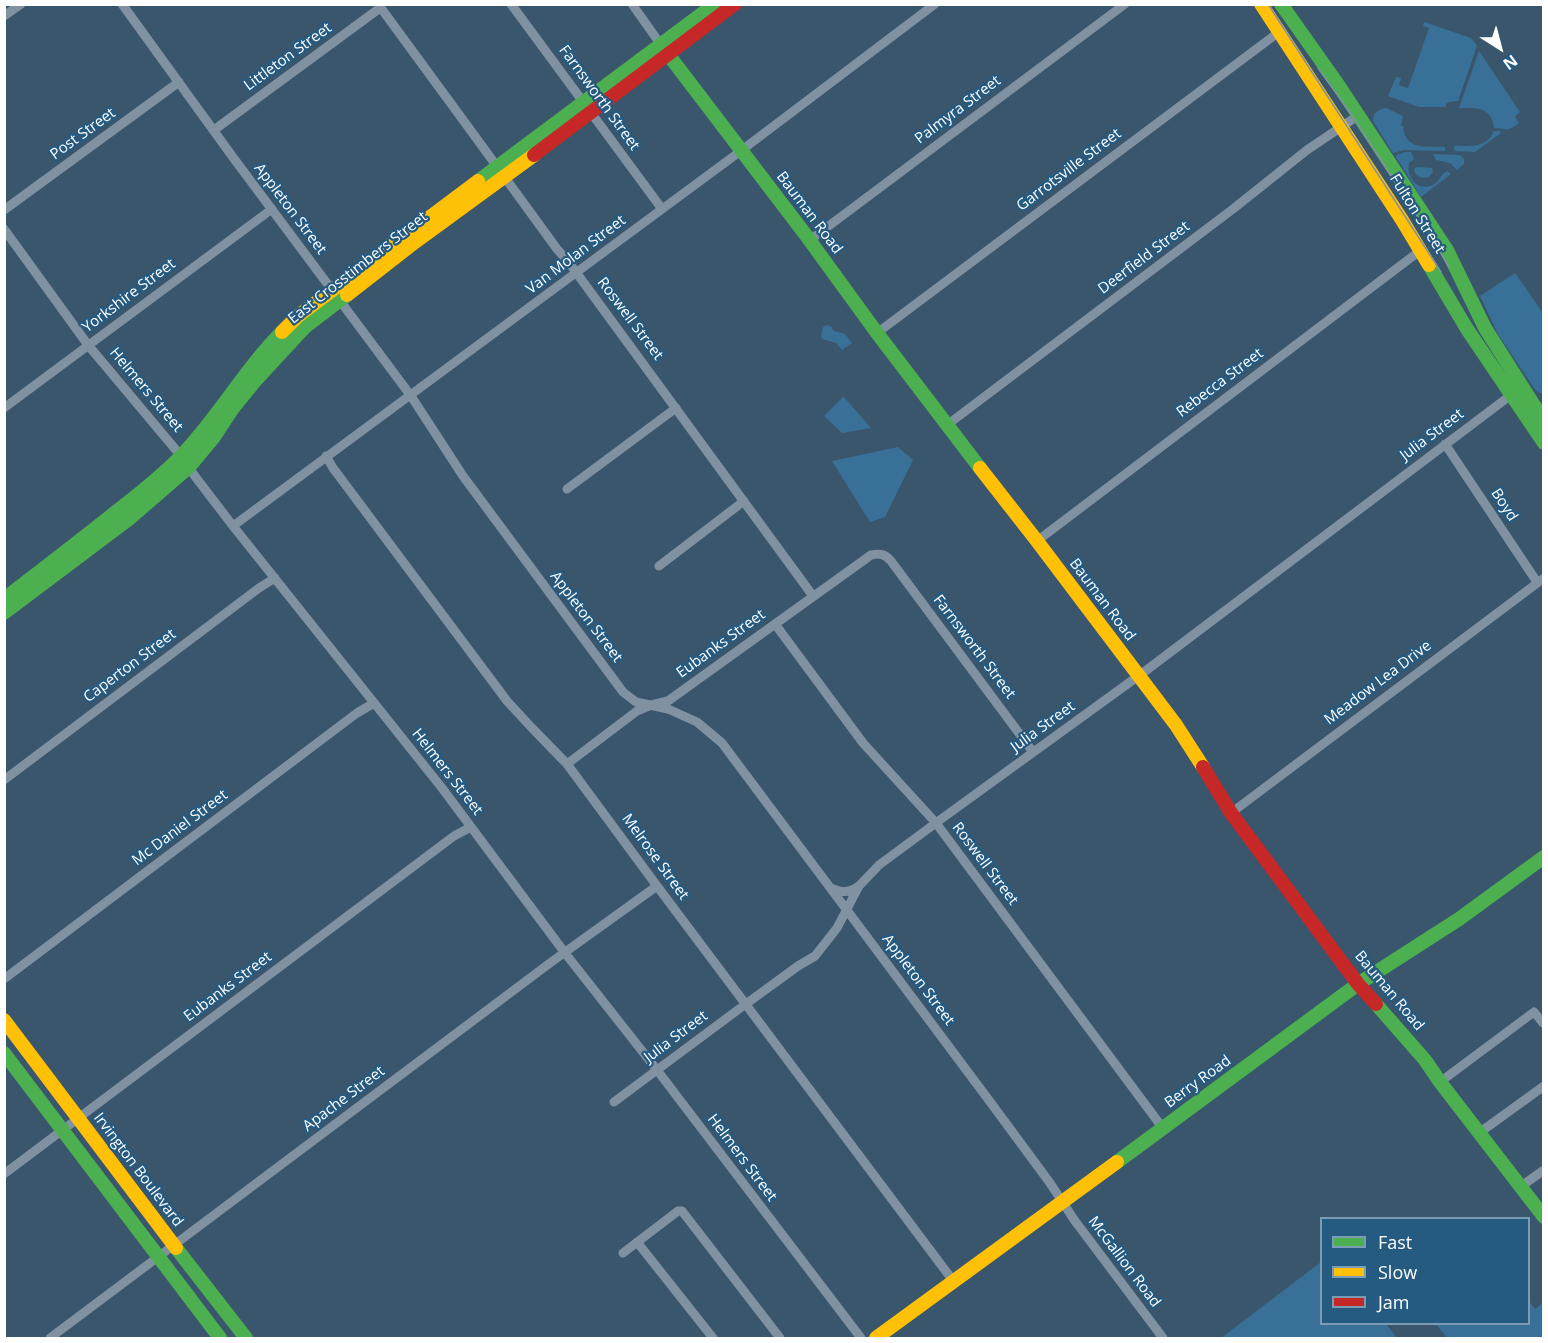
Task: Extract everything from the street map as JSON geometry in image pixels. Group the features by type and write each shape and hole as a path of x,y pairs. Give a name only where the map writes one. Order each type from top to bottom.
{"main road":[{"name":"East Crosstimbers Street","path":"665,50 715,4"},
{"name":"East Crosstimbers Street","path":"4,613 151,484 185,461 203,431 250,378 289,324 336,295 665,50 735,4"},
{"name":"Fulton Street","path":"1261,4 1421,250 1446,294 1511,394 1535,410 1544,443"},
{"name":"Fulton Street","path":"1281,4 1359,115 1447,250 1485,328 1544,421"},
{"name":"Bauman Road","path":"665,50 810,240 877,333 1139,676 1187,742 1231,813 1358,984 1425,1060 1544,1217"},
{"path":"1446,294 1463,284"},
{"name":"East Crosstimbers Street","path":"4,599 79,549"},
{"name":"Berry Road","path":"876,1338 1358,984 1459,919 1544,857"},
{"name":"Irvington Boulevard","path":"4,1020 246,1338"},
{"path":"4,1053 220,1338"}],"street":[{"path":"4,16 21,4"},
{"name":"Appleton Street","path":"122,4 411,396 463,476 623,692 636,707 668,705 697,722 722,743 992,1103 1062,1202"},
{"name":"Farnsworth Street","path":"511,4 662,209"},
{"name":"Bauman Road","path":"632,4 665,50"},
{"name":"Van Molan Street","path":"233,526 742,151 934,4"},
{"name":"Palmyra Street","path":"810,240 1125,4"},
{"name":"Littleton Street","path":"214,130 379,6"},
{"name":"Roswell Street","path":"379,6 813,596"},
{"name":"Garrotsville Street","path":"877,333 1279,32"},
{"name":"Post Street","path":"4,210 179,82"},
{"name":"Deerfield Street","path":"947,425 1233,209 1307,150 1359,115"},
{"name":"Yorkshire Street","path":"4,408 272,209"},
{"name":"Helmers Street","path":"4,229 88,345 185,461 233,526 471,827 861,1338"},
{"name":"Rebecca Street","path":"1037,541 1421,250"},
{"name":"Julia Street","path":"614,1102 747,1003 815,956 837,928 859,886 879,865 1139,676 1511,394"},
{"path":"567,489 676,408"},
{"name":"Boyd","path":"1445,444 1540,580"},
{"name":"Melrose Street","path":"326,456 507,701 567,764 954,1282"},
{"path":"659,566 744,501"},
{"name":"Eubanks Street","path":"668,705 871,555 881,554 887,556 891,561"},
{"name":"Farnsworth Street","path":"891,561 1033,752"},
{"name":"Caperton Street","path":"4,780 275,578"},
{"name":"Meadow Lea Drive","path":"1231,813 1540,580"},
{"name":"Roswell Street","path":"775,624 863,743 936,823 1159,1123 1166,1126"},
{"name":"Mc Daniel Street","path":"4,979 348,720 374,703"},
{"path":"567,764 636,707"},
{"name":"Eubanks Street","path":"4,1174 445,843 471,827"},
{"name":"Apache Street","path":"50,1338 657,886"},
{"path":"830,888 840,892 851,891 859,886"},
{"path":"1440,1082 1534,1012 1543,1023"},
{"path":"1479,1133 1544,1086"},
{"path":"1520,1187 1544,1170"},
{"name":"McGallion Road","path":"1062,1202 1163,1338"},
{"path":"623,1253 678,1211 682,1211 780,1338"},
{"path":"637,1242 713,1338"}],"shaded area":[{"path":"1424,22 1471,38 1477,46 1458,101 1449,102 1446,107 1419,107 1388,96 1396,77 1401,78 1399,85 1408,88 1429,28 1423,26"},
{"path":"1479,51 1520,112 1515,116 1519,123 1510,129 1494,128 1490,116 1482,110 1459,108"},
{"path":"1386,108 1403,116 1401,126 1412,143 1424,147 1445,147 1445,151 1404,150 1393,153 1373,121 1376,112"},
{"path":"1494,131 1501,133 1475,152 1454,150 1454,146 1472,146 1483,143 1491,137"},
{"path":"1405,152 1411,152 1414,159 1409,163 1409,173 1418,185 1427,187 1433,185 1447,171 1451,174 1421,197 1396,157"},
{"path":"1433,154 1460,155 1464,159 1464,164 1457,170 1450,163 1436,160"},
{"path":"1417,167 1432,168 1433,172 1429,177 1417,176 1414,169"},
{"path":"1515,273 1543,313 1543,394 1536,391 1498,334 1480,296"},
{"path":"827,325 834,331 845,334 852,343 842,350 836,343 822,339 823,327"},
{"path":"844,396 871,428 842,433 824,416"},
{"path":"898,447 913,460 885,517 870,522 832,461"},
{"path":"1320,1263 1320,1325 1387,1325 1397,1338 1221,1338"},
{"path":"1530,1302 1535,1309 1543,1303 1543,1338 1447,1338 1437,1325 1530,1325"}],"tram line":[{"path":"1268,4 1441,272"},
{"path":"1318,68 1354,118 1449,267"}],"traffic: fast":[{"path":"478,181 715,4"},
{"path":"1281,4 1339,86 1447,250 1485,328 1544,421"},
{"path":"661,45 980,468"},
{"path":"1429,265 1467,329 1544,443"},
{"path":"4,613 129,519 189,467 255,381 305,327 347,295"},
{"path":"4,599 139,494 173,464 207,426 255,362 282,332"},
{"path":"1117,1162 1358,984 1459,919 1544,857"},
{"path":"1376,1004 1425,1060 1544,1217"},
{"path":"4,1053 220,1338"},
{"path":"176,1248 246,1338"}],"traffic: slow":[{"path":"1261,4 1429,265"},
{"path":"347,295 534,155"},
{"path":"282,332 298,316 478,181"},
{"path":"980,468 1176,725 1203,767"},
{"path":"4,1020 176,1248"},
{"path":"876,1338 1117,1162"}],"traffic: jam":[{"path":"534,155 735,4"},
{"path":"1203,767 1231,813 1358,984 1376,1004"}]}
